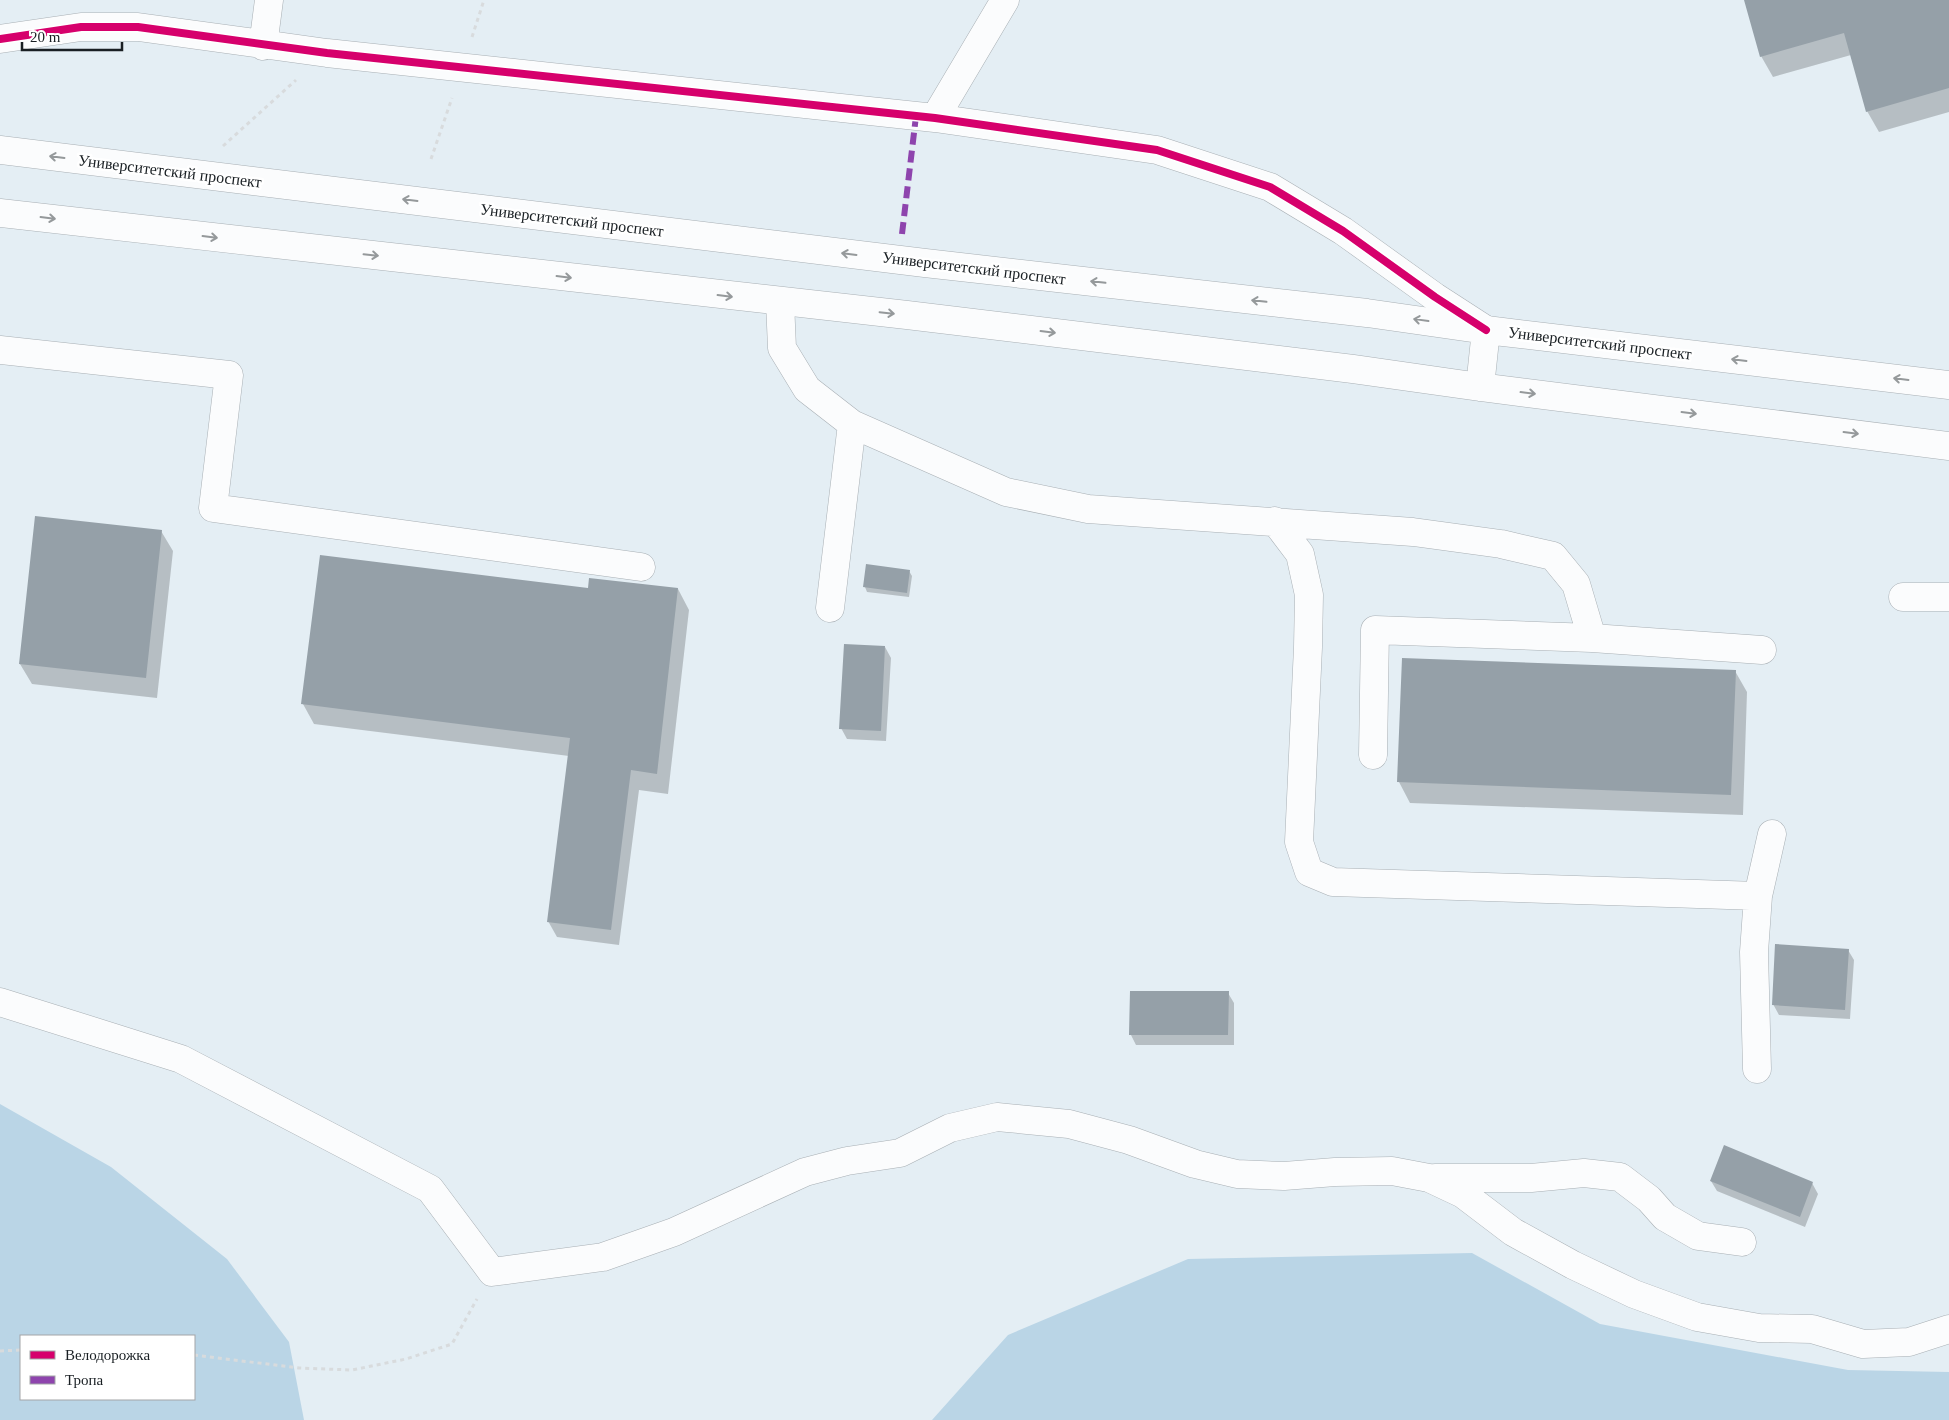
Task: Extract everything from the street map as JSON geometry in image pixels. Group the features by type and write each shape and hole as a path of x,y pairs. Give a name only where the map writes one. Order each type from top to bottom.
{"main road":[{"path":"264,46 269,0"},
{"path":"936,118 1005,0"},
{"path":"0,39 81,28 138,27 264,46 936,118 1157,150 1270,187 1343,231 1435,297 1486,330 1480,387"},
{"name":"Университетский проспект","path":"0,150 916,262 1367,313 1486,330 1949,385"},
{"path":"0,213 907,315 1949,446"},
{"path":"780,302 782,348 807,389 852,424 1006,492 1088,509 1413,532 1501,544 1553,556 1576,584 1592,638"},
{"path":"0,350 229,375 213,508 641,567"},
{"path":"830,608 852,424"},
{"path":"1275,521 1300,554 1308,594 1308,647 1299,842 1309,872 1332,882 1758,896"},
{"path":"1903,596 1949,597"},
{"path":"1373,755 1375,630 1592,638 1762,650"},
{"path":"1757,1070 1754,952 1758,896 1772,834"},
{"path":"0,1002 181,1059 430,1189 492,1272 602,1257 674,1232 805,1172 847,1161 900,1153 950,1128 996,1117 1069,1124 1129,1140 1195,1164 1237,1174 1284,1176 1335,1172 1392,1171 1429,1178 1531,1178 1584,1173 1620,1177 1649,1199 1665,1217 1698,1236 1742,1242"},
{"path":"1429,1178 1463,1194 1513,1232 1573,1265 1634,1294 1697,1317 1759,1328 1812,1329 1863,1344 1909,1342 1949,1329"}],"path":[{"path":"218,150 327,53"},
{"path":"195,1355 299,1368 352,1370 406,1359 452,1344 492,1272"},
{"path":"0,1351 20,1350"}],"shaded area":[{"path":"0,1104 111,1167 227,1259 289,1342 304,1420 0,1420"},
{"path":"1472,1253 1600,1324 1848,1370 1949,1372 1949,1420 932,1420 1008,1335 1188,1259"}],"building":[{"path":"1744,0 1949,0 1949,88 1866,112 1844,33 1760,57"},
{"path":"35,516 162,530 146,678 19,664"},
{"path":"320,555 588,588 589,578 678,588 657,774 631,770 611,930 547,922 570,738 301,704"},
{"path":"866,564 910,570 907,593 863,587"},
{"path":"844,644 885,646 881,731 839,729"},
{"path":"1402,658 1736,670 1731,795 1397,782"},
{"path":"1775,944 1849,949 1845,1010 1772,1005"},
{"path":"1130,991 1229,991 1228,1035 1129,1035"},
{"path":"1724,1145 1813,1182 1800,1217 1710,1181"}],"marked path":[{"path":"902,234 916,116"}],"cycle path":[{"path":"0,39 81,27 138,27 327,53 935,118 1157,150 1270,187 1343,231 1435,297 1486,330"}]}
